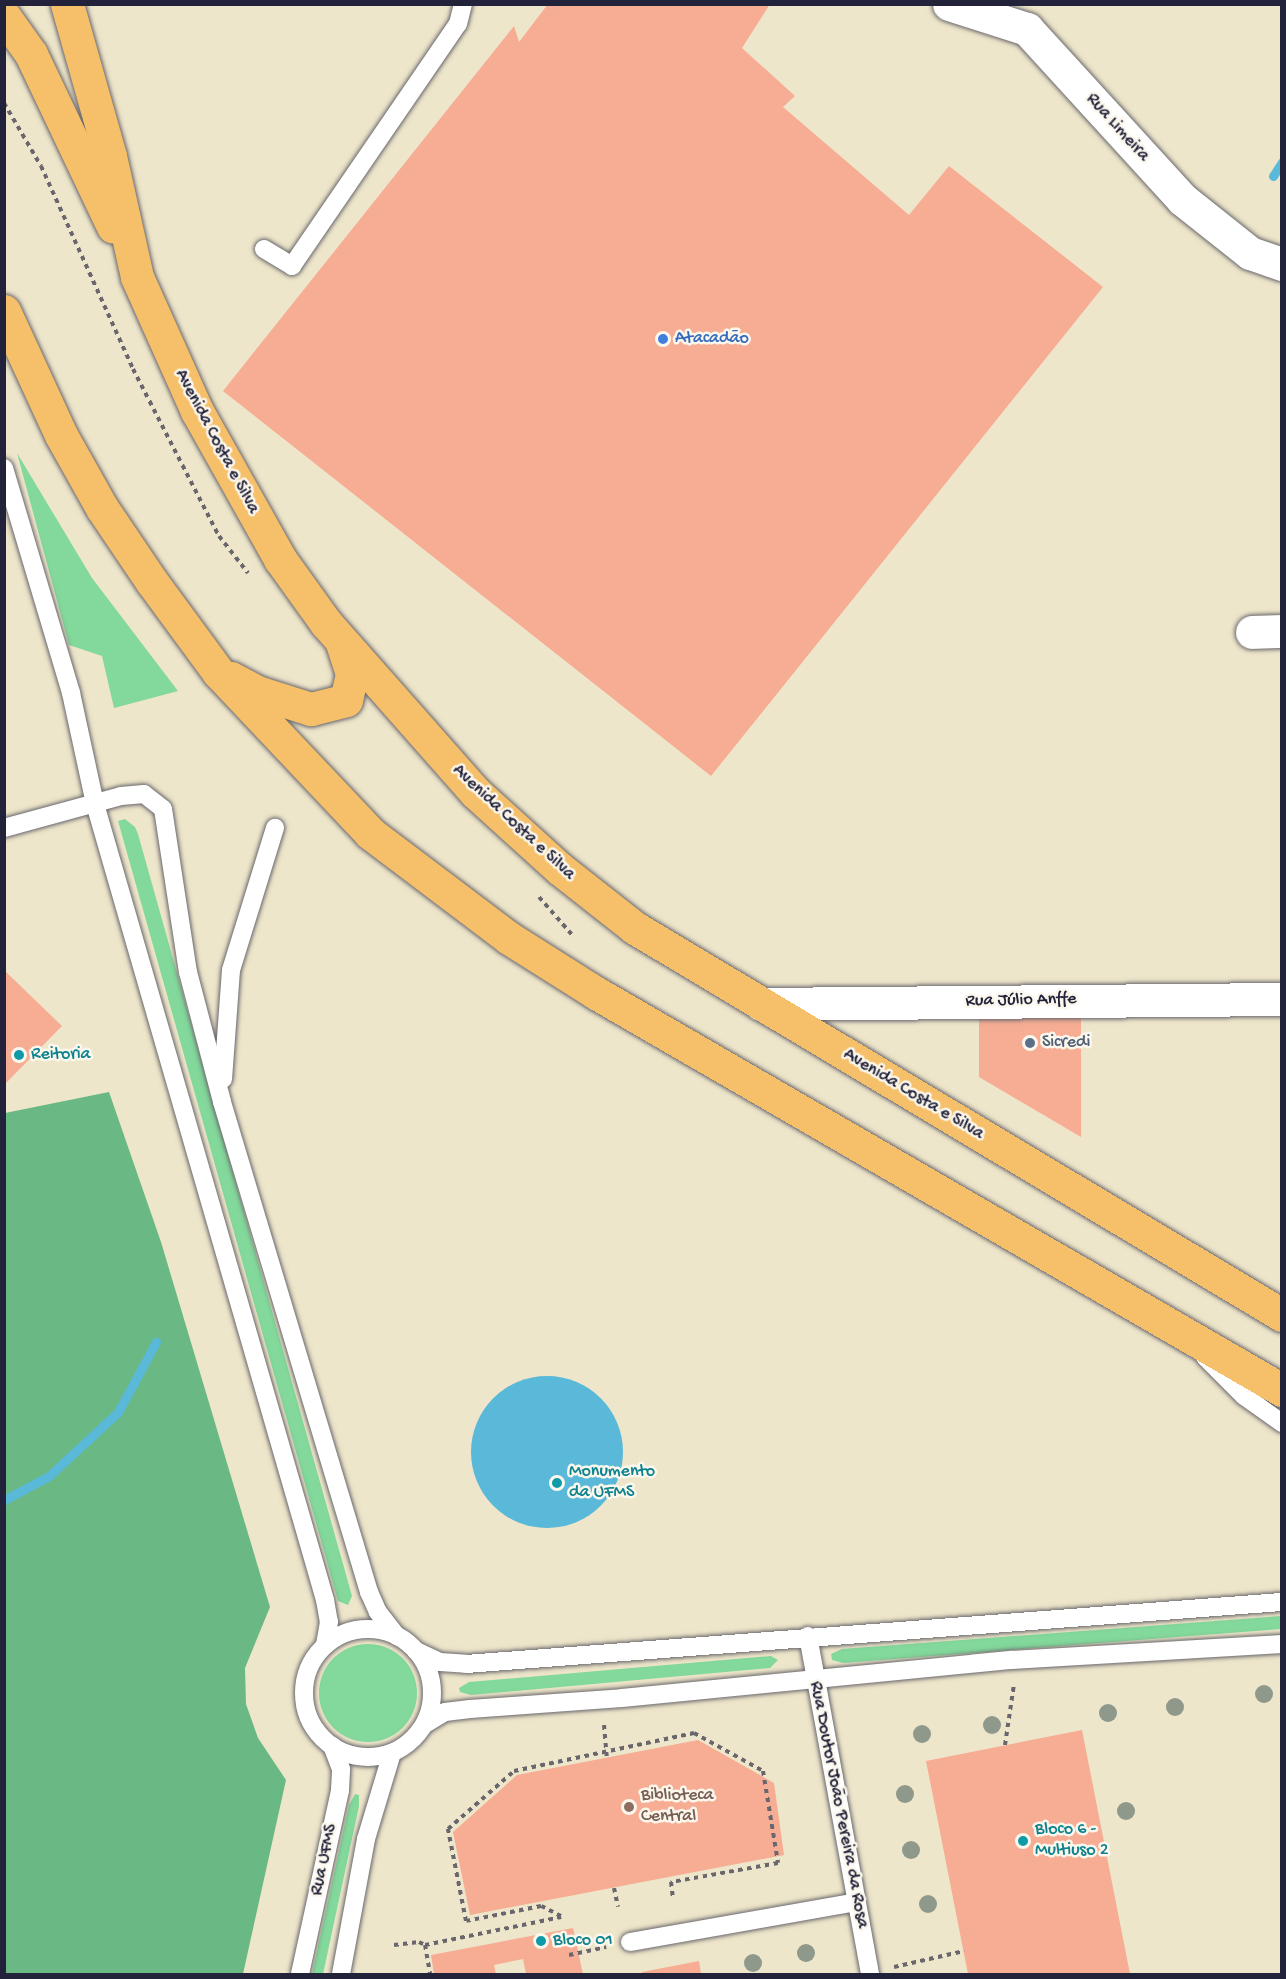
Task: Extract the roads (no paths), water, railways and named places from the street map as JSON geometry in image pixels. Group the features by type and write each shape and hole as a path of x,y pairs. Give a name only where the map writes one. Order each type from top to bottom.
{"main road":[{"name":"Avenida Costa e Silva","path":"68,4 110,156 137,277 197,411 280,559 340,638 475,792 560,869 635,928 1281,1315"},
{"path":"4,16 31,54 137,277"},
{"path":"4,311 61,435 102,508 218,672 370,833 509,938 606,999 1281,1390"},
{"path":"218,672 258,692 311,709 346,700 352,674 340,638"}],"street":[{"name":"Rua Limeira","path":"949,4 1033,17 1182,199 1250,253 1281,264"},
{"name":"Rua Júlio Anffe","path":"761,1004 1281,999"}],"lane":[{"path":"264,249 291,266 458,24 463,4"},
{"path":"4,468 71,693 95,804 325,1600 329,1622 325,1645 306,1678 304,1697 308,1717 332,1746 352,1755 372,1757 392,1753 411,1741 424,1724 445,1712 470,1709 622,1698 1012,1660 1281,1644"},
{"path":"4,828 95,804 144,794 163,809 188,972 222,1102 369,1592 378,1612 397,1636 416,1651 440,1662 466,1664 808,1636 1281,1602"},
{"path":"222,1102 231,970 275,828"},
{"path":"1178,1331 1244,1396 1281,1423"},
{"path":"325,1645 360,1630 397,1636"},
{"name":"Rua Doutor João Pereira da Rosa","path":"808,1636 870,1974"},
{"path":"416,1651 427,1667 432,1686 424,1724"},
{"name":"Rua UFMS","path":"300,1974 340,1790 341,1768 332,1746"},
{"name":"Rua UFMS","path":"341,1974 366,1839 392,1753"},
{"path":"630,1942 856,1902"}],"water":[{"path":"547,1376 562,1377 576,1382 601,1398 617,1423 622,1437 622,1467 617,1481 601,1506 576,1522 562,1527 547,1528 532,1527 518,1522 493,1506 477,1481 472,1467 471,1452 472,1437 477,1423 493,1398 518,1382 532,1377"}],"waterway":[{"path":"1273,176 1282,162"},
{"path":"4,1500 49,1476 118,1412 156,1342"}],"place":[{"name":"Atacadão","path":"663,339"},
{"name":"Sicredi","path":"1030,1043"},
{"name":"Reitoria","path":"19,1055"},
{"name":"Monumento da UFMS","path":"557,1483"},
{"name":"Biblioteca Central","path":"629,1807"},
{"name":"Bloco 6 - Multiuso 2","path":"1023,1841"},
{"name":"Bloco 01","path":"541,1941"}]}
